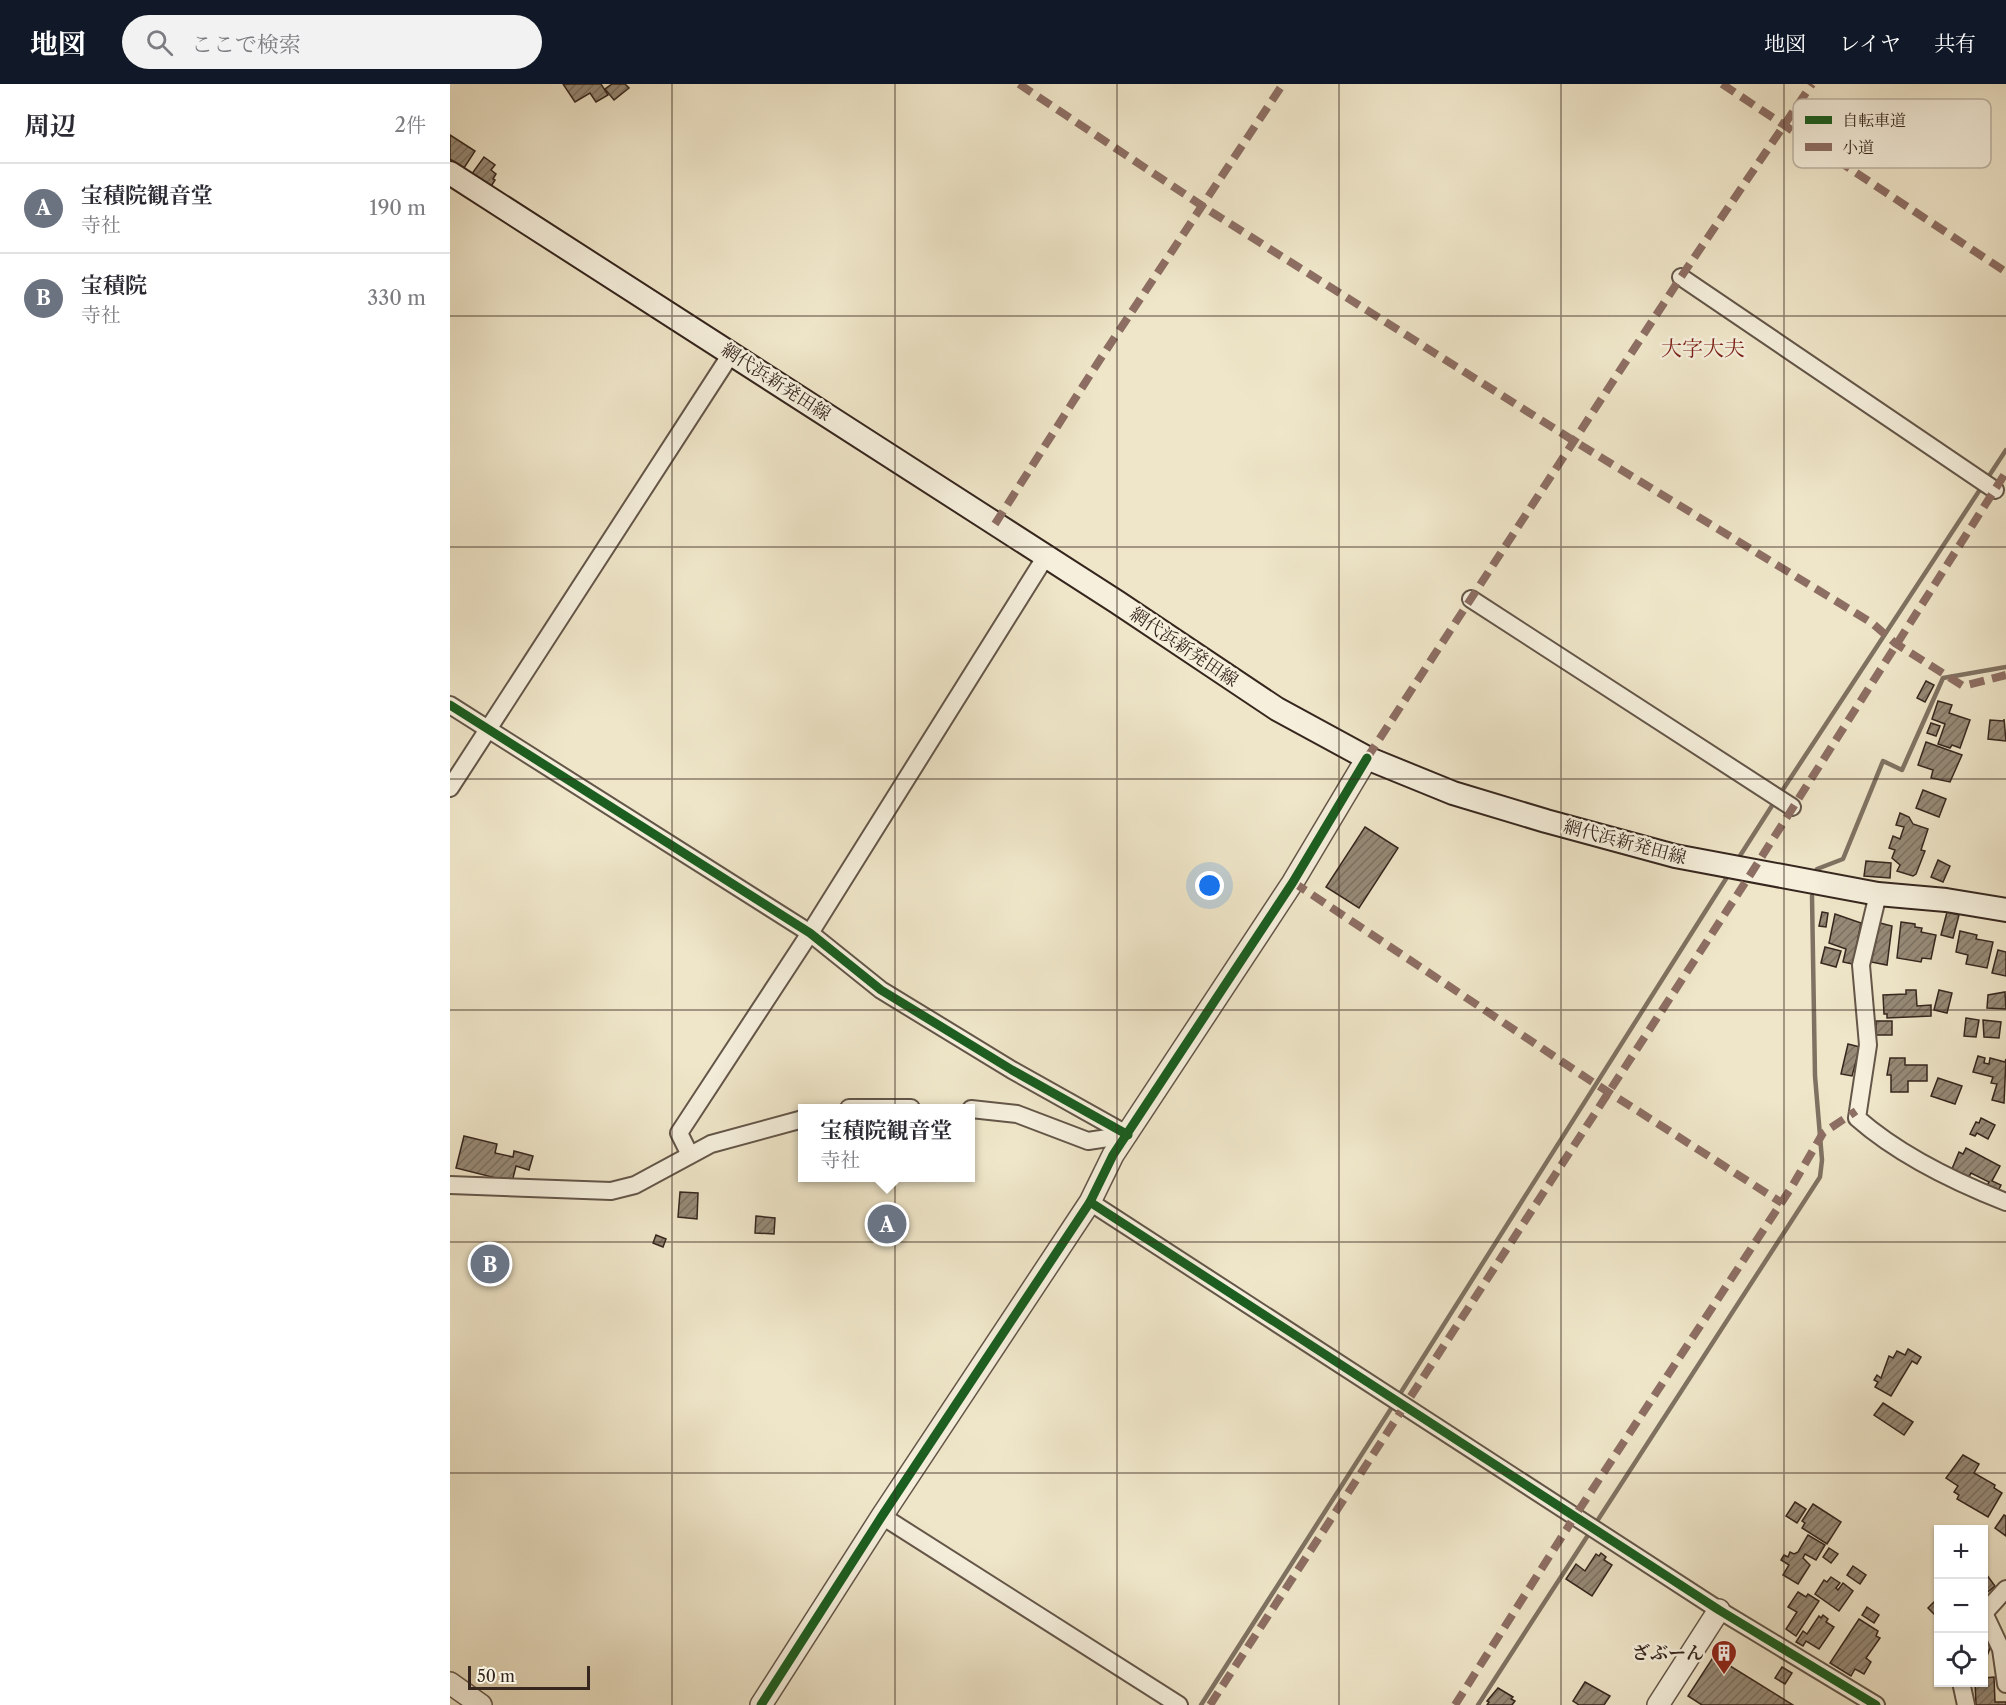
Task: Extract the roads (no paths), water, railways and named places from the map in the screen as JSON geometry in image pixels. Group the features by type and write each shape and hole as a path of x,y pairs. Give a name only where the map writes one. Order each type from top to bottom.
{"main road":[{"name":"網代浜新発田線","path":"450,173 1046,556 1277,709 1367,758 1454,792 1557,824 1703,862 1878,894 1946,900 2006,909"}],"street":[{"path":"1681,277 1995,490"},
{"path":"450,788 731,354"},
{"path":"689,1153 680,1133 810,933 1046,556"},
{"path":"1471,599 1792,807"},
{"path":"450,705 810,933 881,990 1012,1070 1128,1135"},
{"path":"760,1705 1090,1202 1113,1155 1293,882 1367,758"},
{"path":"1878,894 1861,965 1868,1045 1857,1118 1903,1152 1986,1195 2006,1202"},
{"path":"975,1109 1017,1114 1088,1141 1128,1135"},
{"path":"450,1185 611,1191 635,1185 662,1172 689,1153 711,1144 798,1120"},
{"path":"1090,1202 1719,1610 1876,1705"},
{"path":"882,1516 1179,1705"},
{"path":"1988,1609 2006,1589"},
{"path":"1658,1705 1719,1610"},
{"path":"1988,1621 2001,1649 2006,1684"},
{"path":"450,1683 481,1705"},
{"path":"1962,1687 1966,1705"}],"waterway":[{"path":"1780,794 2006,450"},
{"path":"1817,869 1843,859 1883,761 1902,770 1943,678 2006,667"},
{"path":"1736,862 1775,801"},
{"path":"1398,1397 1729,874"},
{"path":"1478,1705 1820,1177 1822,1160 1815,1076 1812,896"},
{"path":"1201,1705 1394,1404"}],"place":[{"name":"宝積院観音堂","path":"887,1224"},
{"name":"宝積院","path":"490,1264"},
{"name":"ざぶーん","path":"1724,1676"}],"district":[{"name":"大字大夫","path":"1703,348"}]}
